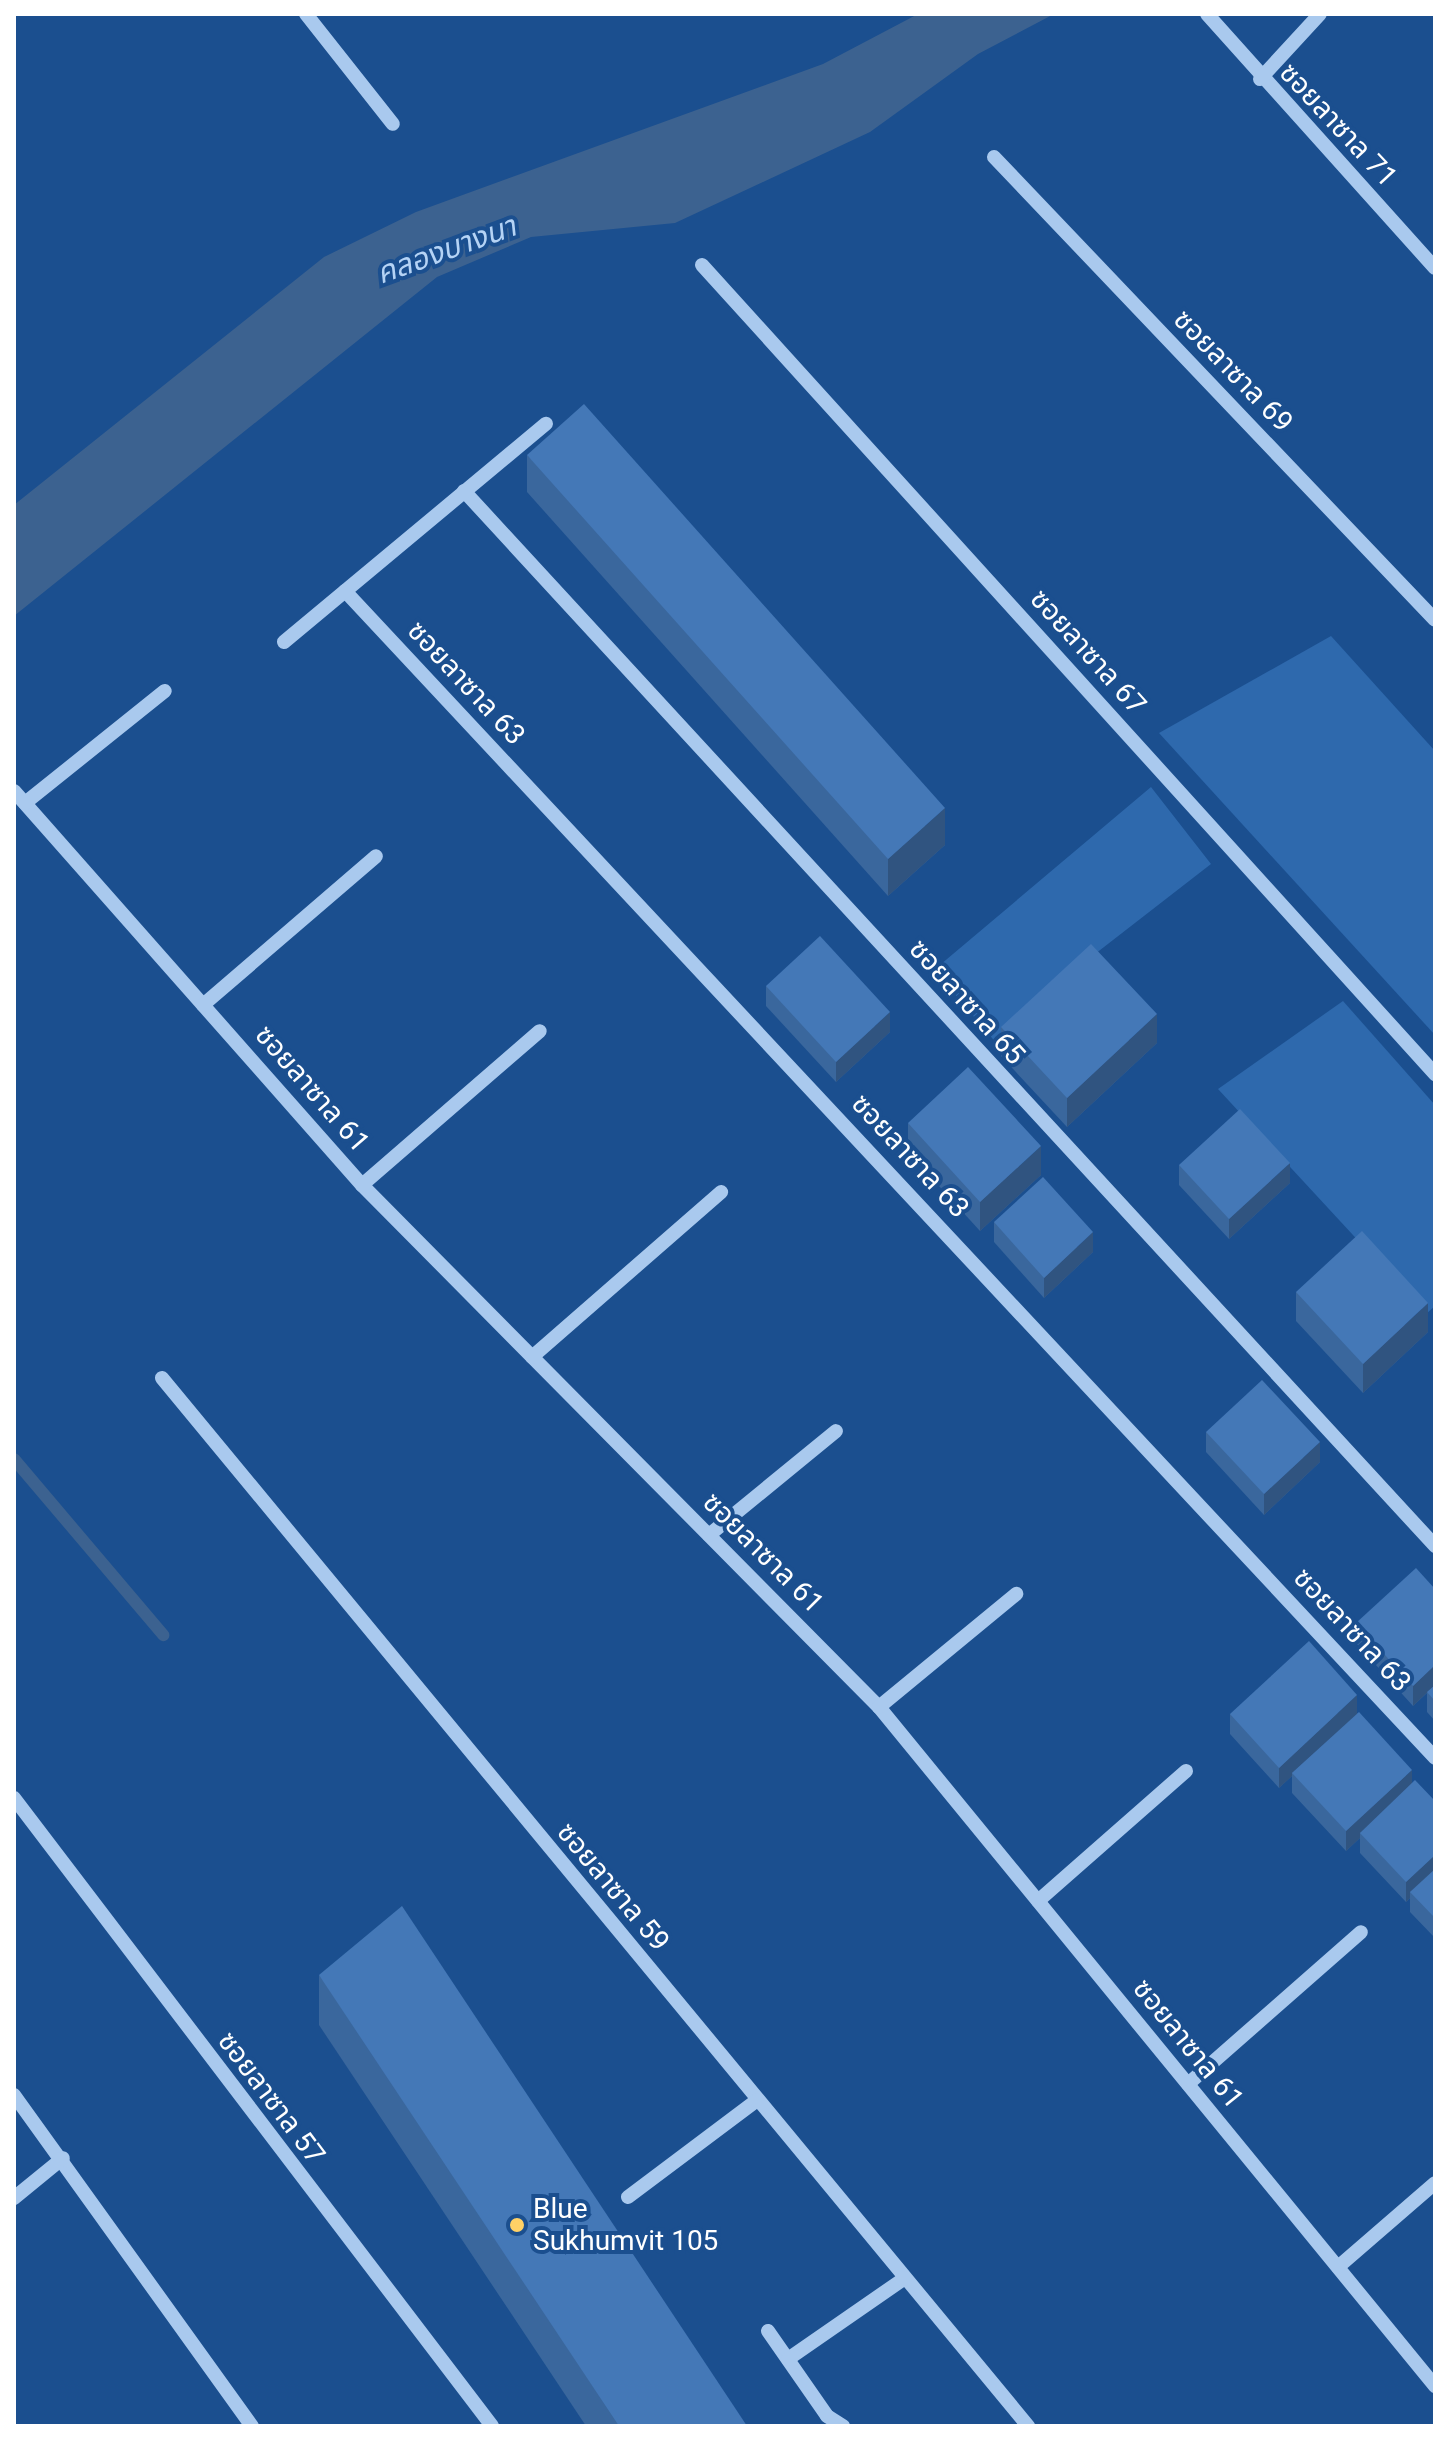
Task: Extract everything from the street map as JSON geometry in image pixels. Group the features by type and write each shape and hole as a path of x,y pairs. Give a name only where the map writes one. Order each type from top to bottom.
{"street":[{"path":"306,14 393,124"},
{"name":"ซอยลาซาล 71","path":"1207,14 1260,79 1435,268"},
{"path":"1260,79 1320,14"},
{"name":"ซอยลาซาล 69","path":"994,157 1435,620"},
{"name":"ซอยลาซาล 67","path":"702,265 1435,1074"},
{"path":"284,642 546,424"},
{"name":"ซอยลาซาล 65","path":"464,491 1435,1546"},
{"name":"ซอยลาซาล 63","path":"345,591 1435,1758"},
{"path":"25,803 165,691"},
{"name":"ซอยลาซาล 61","path":"14,791 362,1185 879,1707 1435,2386"},
{"path":"203,1005 376,856"},
{"path":"362,1185 540,1031"},
{"path":"532,1357 721,1192"},
{"name":"ซอยลาซาล 59","path":"162,1378 1028,2426"},
{"path":"709,1535 836,1431"},
{"path":"879,1707 1016,1594"},
{"path":"1038,1901 1186,1771"},
{"name":"ซอยลาซาล 57","path":"14,1798 492,2426"},
{"path":"1188,2084 1361,1932"},
{"path":"14,2095 63,2158 252,2426"},
{"path":"628,2197 757,2100"},
{"path":"14,2198 63,2158"},
{"path":"1338,2267 1435,2183"},
{"path":"788,2359 905,2278"},
{"path":"768,2331 843,2426"}],"shaded area":[{"path":"1331,636 1435,751 1435,1035 1159,733"},
{"path":"1151,787 1211,864 1095,954 998,1045 934,970"},
{"path":"1343,1001 1435,1105 1435,1306 1426,1314 1218,1089"}],"water":[{"name":"คลองบางนา","path":"918,14 1054,14 978,54 870,132 675,223 531,237 437,277 14,616 14,505 324,257 416,212 823,64"}],"building":[{"path":"584,404 945,808 888,859 527,455"},
{"path":"820,936 890,1012 836,1062 766,986"},
{"path":"1091,944 1157,1014 1067,1098 1001,1027"},
{"path":"968,1067 1041,1146 980,1202 908,1123"},
{"path":"1240,1109 1290,1163 1229,1219 1179,1165"},
{"path":"1043,1177 1093,1232 1044,1278 994,1222"},
{"path":"1362,1231 1428,1303 1363,1364 1296,1292"},
{"path":"1262,1380 1320,1442 1264,1494 1206,1432"},
{"path":"1416,1568 1435,1589 1435,1665 1413,1686 1356,1623"},
{"path":"1309,1641 1357,1695 1279,1768 1230,1714"},
{"path":"1435,1685 1435,1701 1427,1692"},
{"path":"1359,1712 1412,1770 1346,1831 1292,1773"},
{"path":"1415,1780 1435,1801 1435,1855 1406,1882 1360,1833"},
{"path":"1435,1869 1435,1918 1410,1892"},
{"name":"Blue Sukhumvit 105","path":"402,1906 747,2426 619,2426 319,1975"}],"waterway":[{"path":"14,1459 163,1635"}],"place":[{"name":"Blue Sukhumvit 105","path":"517,2225"}]}
